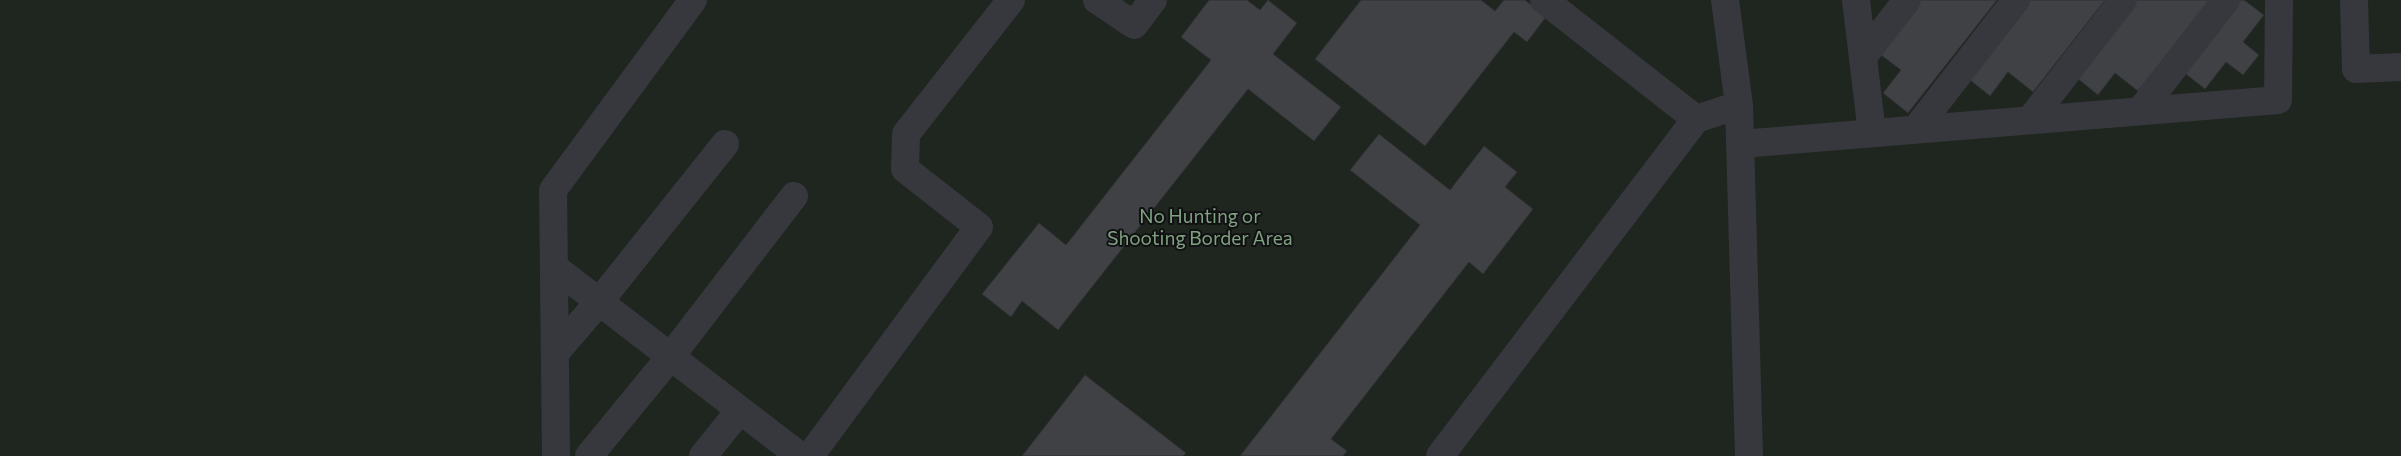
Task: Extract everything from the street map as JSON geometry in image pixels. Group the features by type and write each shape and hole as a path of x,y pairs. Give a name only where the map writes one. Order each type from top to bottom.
{"lane":[{"path":"556,456 553,190 693,0"},
{"path":"554,267 740,410 808,456 979,227 905,169 906,134 1011,0"},
{"path":"1097,0 1134,25 1153,0"},
{"path":"1544,0 1696,119"},
{"path":"1725,0 1739,105 1749,456"},
{"path":"1856,0 1872,133"},
{"path":"1863,57 1907,0"},
{"path":"1916,129 2016,0"},
{"path":"2030,120 2123,0"},
{"path":"2140,111 2226,0"},
{"path":"1741,144 2278,100 2279,0"},
{"path":"2354,0 2356,69 2401,67"},
{"path":"1440,456 1696,119 1739,105"},
{"path":"555,353 599,302 725,144"},
{"path":"589,456 670,356 794,196"},
{"path":"703,456 740,410"}],"green space":[{"name":"No Hunting or Shooting Border Area","path":"0,0 2401,0 2401,456 0,456"}],"building":[{"path":"1209,0 1247,0 1260,10 1268,0 1297,23 1273,54 1341,107 1314,141 1248,89 1058,330 1022,301 1011,317 982,294 1039,223 1066,245 1211,60 1181,37"},
{"path":"1361,0 1481,0 1495,11 1504,0 1525,0 1546,17 1527,42 1514,32 1425,146 1315,59"},
{"path":"1918,0 1997,0 1908,113 1883,93 1901,70 1877,52"},
{"path":"2024,0 2105,0 2033,92 2008,72 1990,96 1965,76"},
{"path":"2130,0 2210,0 2138,91 2115,73 2098,95 2072,74"},
{"path":"2240,0 2244,0 2264,15 2243,42 2259,55 2243,75 2226,62 2205,89 2182,71"},
{"path":"1379,134 1450,190 1484,146 1517,172 1505,187 1533,209 1483,274 1469,262 1331,439 1347,451 1343,456 1240,456 1420,225 1350,170"},
{"path":"1085,375 1186,453 1183,456 1022,456"}]}
